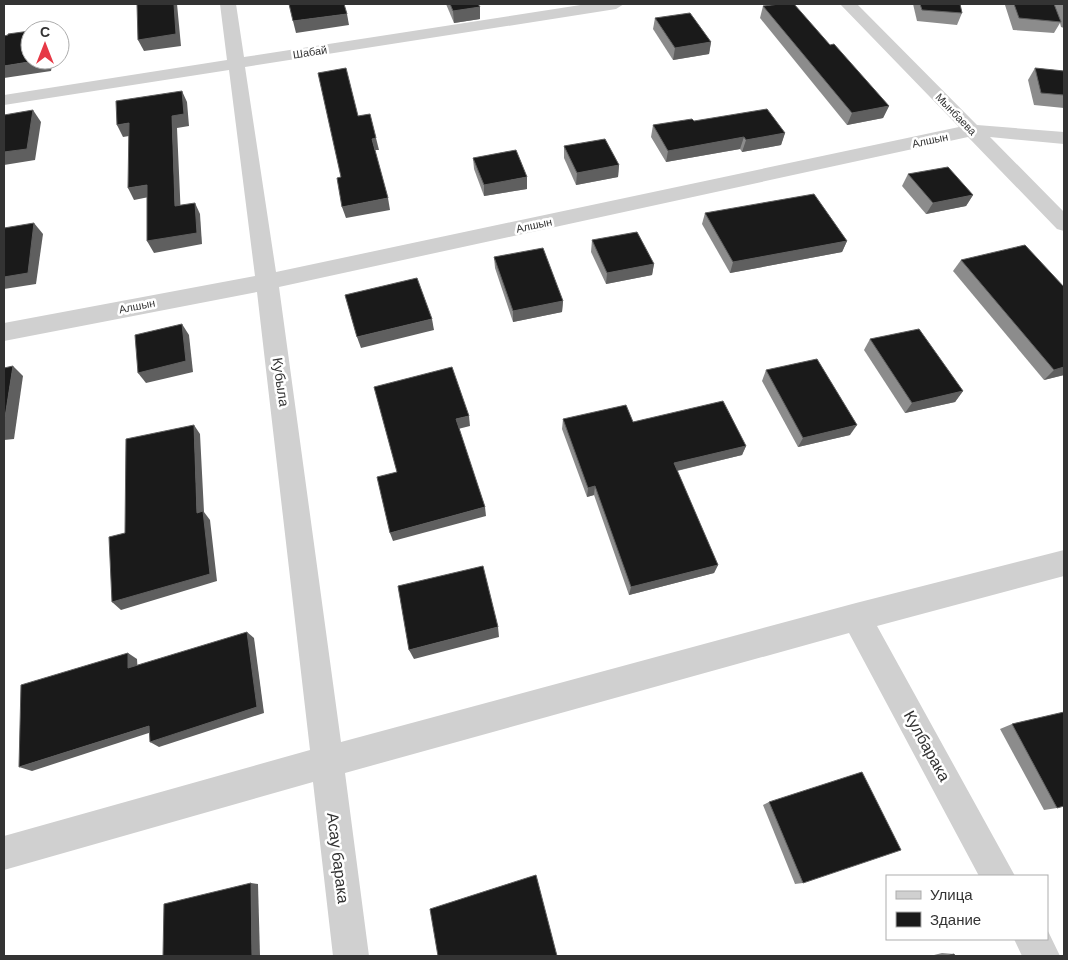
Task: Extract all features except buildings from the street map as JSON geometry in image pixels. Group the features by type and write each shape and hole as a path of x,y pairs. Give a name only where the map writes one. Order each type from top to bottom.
{"street":[{"name":"Кубыла","path":"228,4 286,420 326,760"},
{"name":"Шабай","path":"4,100 616,4"},
{"name":"Мынбаева","path":"848,4 1064,224"},
{"name":"Алшын","path":"4,332 267,282 973,130 1064,138"},
{"path":"4,853 326,760 1064,563"},
{"name":"Кулбарака","path":"856,617 997,875"},
{"name":"Асау барака","path":"326,760 351,956"},
{"path":"1033,940 1042,956"}]}
